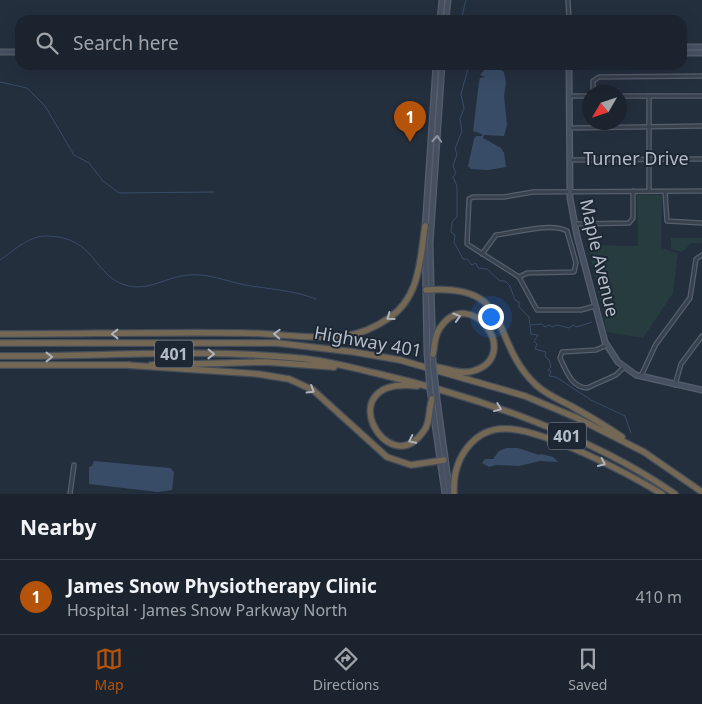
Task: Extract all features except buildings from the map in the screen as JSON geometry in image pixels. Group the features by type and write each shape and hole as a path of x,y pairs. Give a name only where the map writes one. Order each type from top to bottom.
{"highway":[{"path":"0,334 243,332 326,337 362,333 390,318 403,306 412,293 418,276 425,226"},
{"path":"428,290 460,290 481,298 494,313 517,361 538,387 644,452"},
{"path":"422,366 462,372 479,369 492,354 492,334 486,324 477,317 465,314 455,316 439,329 430,354"},
{"name":"Highway 401","path":"0,343 277,344 354,352 422,366 525,396 577,418 644,452 702,492"},
{"name":"401","path":"0,356 230,354 298,358 346,367"},
{"name":"401","path":"0,365 266,362 346,367"},
{"path":"126,365 258,374 289,378 313,390 387,458 411,465 442,461"},
{"name":"Highway 401","path":"346,367 482,402 588,445 675,494"},
{"path":"434,399 426,429 412,442 403,444 390,443 381,438 373,428 370,416 373,403 378,395 388,388 410,385 452,393"},
{"path":"454,494 456,469 465,449 482,434 511,428 572,449 662,494"}],"main road":[{"path":"440,15 442,0"},
{"path":"446,15 448,0"},
{"path":"687,47 702,47"},
{"path":"0,52 15,52"},
{"path":"687,53 702,53"},
{"path":"434,399 430,390 425,226 436,70"},
{"path":"428,290 442,70"},
{"name":"Maple Avenue","path":"569,70 570,192 574,224 607,345 624,367 640,377 702,390"},
{"path":"430,354 433,362 434,399 445,494"},
{"path":"442,461 450,494"}],"street":[{"path":"568,0 569,15"},
{"path":"594,85 594,81 599,77 702,76"},
{"path":"570,96 582,96"},
{"path":"627,96 702,96"},
{"path":"648,96 649,192"},
{"path":"570,128 702,126"},
{"name":"Turner Drive","path":"570,160 702,159"},
{"path":"574,224 629,223 633,218 633,191"},
{"path":"665,191 667,221 702,223"},
{"path":"595,306 581,310 537,310 519,277 466,242 467,202 471,197 504,197 526,192 702,191"},
{"path":"482,254 496,234 532,229 561,228 567,231 576,263 574,272 527,273 519,277"},
{"path":"640,377 656,344 689,301 696,259 702,255"},
{"path":"675,385 681,364 702,336"},
{"path":"607,345 596,350 562,352 559,357 571,380 582,388 587,388 616,375 624,367"},
{"path":"70,494 74,465"}],"green space":[{"path":"637,195 662,195 661,248 678,253 673,293 643,338 607,332 588,245 638,246"},
{"path":"671,238 702,238 702,243 692,243 682,252 671,249"}],"water":[{"path":"484,70 501,70 504,72 507,125 504,136 484,135 483,138 501,148 504,153 506,167 488,170 471,169 468,166 474,139 476,136 482,136 482,134 473,131 479,82 480,78 485,77 480,75"},
{"path":"506,448 518,448 539,455 553,457 558,462 540,461 519,466 496,465 489,467 482,463 485,459 493,459 499,451"},
{"path":"94,461 170,468 174,472 172,490 158,492 89,484 89,467 92,466"}],"waterway":[{"path":"462,15 466,0"},
{"path":"468,70 461,94 464,108 460,119 462,131 455,149 457,154 453,166 456,173 453,177 457,186 457,217 452,222 451,232 455,235 454,242 463,259 467,259 472,265 476,263 478,268 487,269 500,281 505,281 510,286 515,300 519,302 519,307 529,317 531,334 538,335 534,341 537,344 535,349 546,352 545,356 549,360 551,367 548,370 551,371 549,376 556,377 591,400 625,416 631,433"},
{"path":"0,82 27,88 45,106 74,155 89,163 103,181 119,193 214,192"},
{"path":"0,260 22,244 34,238 47,236 63,238 85,249 106,273 114,280 125,285 142,287 180,276 202,275 316,299"},
{"path":"531,325 542,324 545,327 557,325 569,328 573,325 577,327 592,322"}],"place":[{"name":"James Snow Physiotherapy Clinic","path":"410,142"}]}
